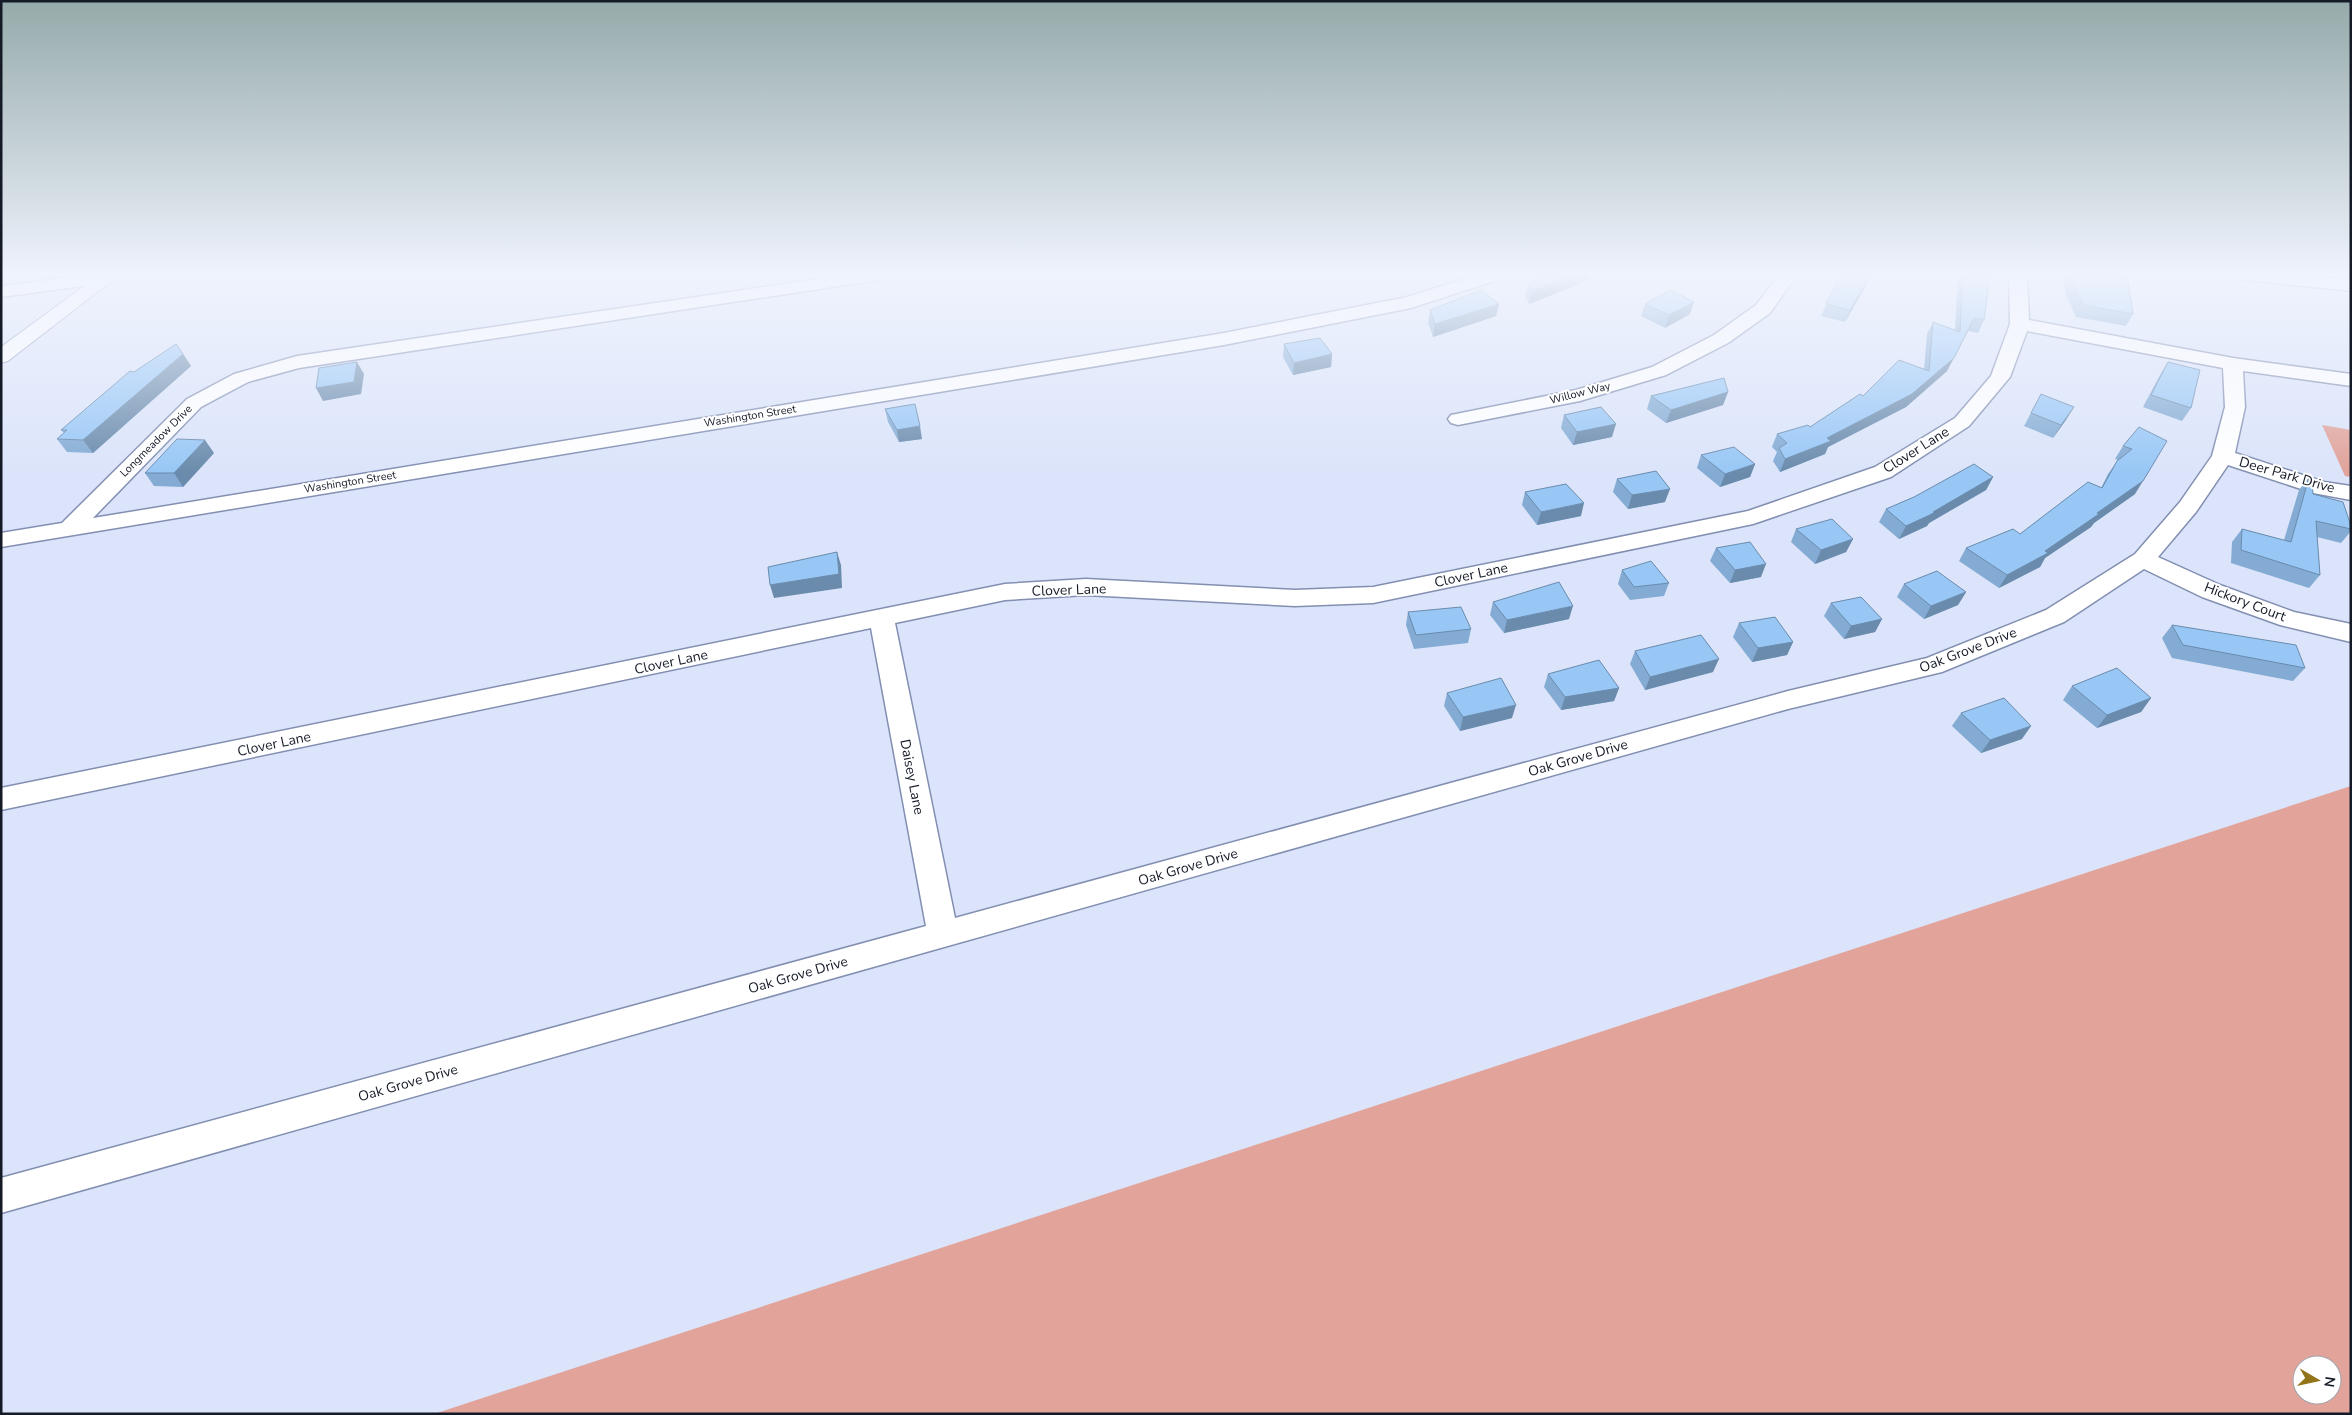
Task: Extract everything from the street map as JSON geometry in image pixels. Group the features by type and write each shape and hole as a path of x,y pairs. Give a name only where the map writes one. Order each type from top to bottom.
{"street":[{"path":"1,357 22,341"},
{"name":"Longmeadow Drive","path":"70,528 194,403 241,378 297,362 435,341"},
{"name":"Washington Street","path":"1,540 1212,341"},
{"name":"Willow Way","path":"1458,419 1580,395 1659,372 1717,341"},
{"name":"Clover Lane","path":"1,799 882,619 1005,592 1086,587 1295,598 1373,595 1753,517 1883,472 1962,422 2000,377 2014,341"},
{"path":"2111,341 2233,364 2351,380"},
{"name":"Oak Grove Drive","path":"1,1196 1788,700 1933,666 2055,616 2143,559 2188,506 2223,456 2235,407 2233,364"},
{"name":"Deer Park Drive","path":"2223,456 2321,488 2351,493"},
{"name":"Hickory Court","path":"2143,559 2211,590 2288,619 2351,633"},
{"name":"Daisey Lane","path":"882,619 943,935"}],"shaded area":[{"path":"2322,425 2351,430 2351,477 2345,476"},
{"path":"2351,786 2351,1414 434,1414"}],"building":[{"path":"1302,341 1322,341 1332,354 1294,363 1284,344"},
{"path":"1931,341 1962,341 1954,358 1912,394 1827,438 1831,441 1785,459 1779,448 1787,443 1777,434 1808,425 1810,427 1860,394 1863,396 1899,360 1929,371"},
{"path":"176,344 183,354 83,440 57,439 67,430 61,430 130,371 134,372"},
{"path":"357,362 354,382 316,388 319,368"},
{"path":"2168,362 2200,370 2191,408 2151,395"},
{"path":"1724,378 1728,392 1671,410 1651,396"},
{"path":"2041,394 2074,407 2061,425 2031,413"},
{"path":"915,404 920,426 897,430 885,409"},
{"path":"1601,407 1616,424 1577,432 1564,415"},
{"path":"2139,427 2167,441 2143,481 2045,551 2048,553 2007,575 1966,548 2013,529 2020,534 2088,482 2102,488 2117,461 2132,449 2123,446"},
{"path":"177,439 205,440 174,473 145,473"},
{"path":"1734,447 1755,464 1725,474 1701,455"},
{"path":"1974,464 1993,477 1934,513 1906,526 1886,509 1914,497"},
{"path":"1656,471 1670,489 1632,495 1617,479"},
{"path":"2309,477 2312,478 2313,494 2343,502 2351,526 2351,529 2316,521 2320,575 2241,550 2242,529 2291,542"},
{"path":"1566,484 1584,503 1541,512 1525,492"},
{"path":"1832,519 1853,539 1821,550 1796,529"},
{"path":"1750,542 1766,564 1735,570 1716,548"},
{"path":"837,552 839,574 770,585 768,567"},
{"path":"1651,561 1669,583 1634,587 1622,570"},
{"path":"1937,571 1966,592 1931,606 1904,584"},
{"path":"1559,582 1573,606 1507,620 1493,602"},
{"path":"1861,597 1882,619 1851,626 1831,603"},
{"path":"1461,607 1471,629 1416,635 1408,612"},
{"path":"1775,617 1793,642 1758,648 1739,623"},
{"path":"2172,625 2296,645 2305,668 2183,645"},
{"path":"1701,635 1719,659 1650,677 1635,651"},
{"path":"1599,660 1619,688 1565,697 1548,674"},
{"path":"2117,668 2151,698 2107,715 2072,686"},
{"path":"1501,678 1516,705 1463,717 1447,693"},
{"path":"2004,698 2031,726 1990,740 1961,713"}]}
